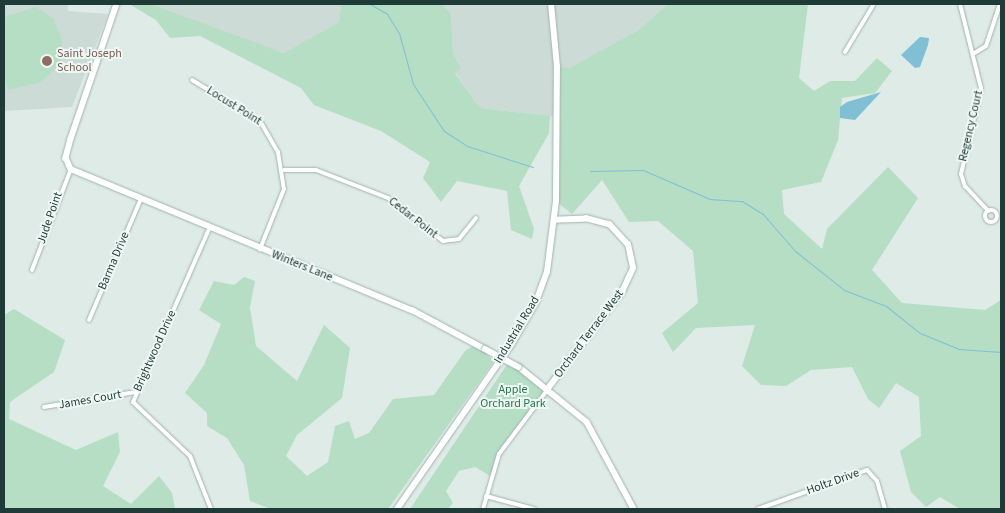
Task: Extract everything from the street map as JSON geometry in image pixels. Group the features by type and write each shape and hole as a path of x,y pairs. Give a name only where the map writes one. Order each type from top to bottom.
{"street":[{"path":"72,169 66,158 71,139 117,4"},
{"name":"Industrial Road","path":"397,509 526,320 547,272 555,220 557,67 551,4"},
{"path":"845,52 874,4"},
{"name":"Regency Court","path":"960,4 973,54 980,95 961,174 965,186 988,211"},
{"path":"973,54 986,46 1000,4"},
{"name":"Locust Point","path":"192,80 265,126 284,170 284,189 260,249"},
{"name":"Winters Lane","path":"72,169 140,201 209,230 412,310 519,367 549,387 586,422 634,509"},
{"name":"Jude Point","path":"32,270 72,169"},
{"name":"Cedar Point","path":"284,170 316,170 388,198 443,241 459,238 476,218"},
{"name":"Barma Drive","path":"89,320 140,201"},
{"name":"Orchard Terrace West","path":"549,387 622,292 632,268 628,245 610,225 587,219 555,220"},
{"name":"Brightwood Drive","path":"209,230 136,392 134,406 190,456 211,509"},
{"path":"483,509 499,454 549,387"},
{"name":"James Court","path":"44,407 136,392"},
{"name":"Holtz Drive","path":"758,509 866,470 877,482 885,509"},
{"path":"486,496 534,509"}],"shaded area":[{"name":"Saint Joseph School","path":"4,4 68,4 68,11 108,14 72,107 4,111"},
{"path":"138,4 341,4 339,22 285,53"},
{"path":"441,4 668,4 637,31 570,69 556,117 480,108 455,72 461,68 453,54 451,13"}],"green space":[{"path":"129,4 150,4 284,53 339,22 341,4 441,4 451,13 453,54 461,68 455,73 480,108 550,116 549,133 519,186 534,229 532,239 511,230 507,191 457,181 441,202 423,178 430,162 381,131 314,105 301,88 200,36 170,38 156,20"},
{"path":"668,4 808,4 799,78 814,91 830,81 855,81 877,58 892,71 875,93 842,98 838,140 821,182 782,190 784,214 822,249 827,229 888,167 918,198 872,270 902,303 985,310 1001,300 1001,509 960,509 940,497 926,507 911,492 900,451 921,436 919,397 896,383 879,408 868,399 852,367 811,370 786,386 761,385 742,366 755,325 696,328 673,352 662,333 698,303 693,251 658,221 629,222 602,180 572,214 556,201 557,67 570,68 637,31"},
{"path":"36,7 54,19 62,40 61,65 40,82 9,90 4,77 4,17"},
{"path":"244,277 255,281 250,307 256,346 297,381 324,325 350,348 342,398 297,435 286,456 307,476 328,462 335,426 349,421 355,439 369,433 393,399 434,395 465,351 476,344 494,361 388,509 271,509 250,501 244,465 227,438 207,426 207,413 185,393 204,365 221,324 199,310 214,281 234,285"},
{"path":"14,309 65,340 54,372 10,402 9,419 76,450 118,432 120,452 103,486 131,504 159,476 172,493 175,509 4,509 4,315"},
{"name":"Apple Orchard Park","path":"508,363 549,387 499,454 490,476 475,467 459,471 446,491 453,503 448,509 410,509"}],"water":[{"path":"920,37 929,38 928,45 920,67 915,68 901,55"},
{"path":"881,92 855,120 840,118 840,107 847,102"}],"waterway":[{"path":"370,4 387,14 399,33 413,84 444,131 467,146 533,167"},
{"path":"590,171 643,170 710,199 742,201 763,214 795,251 844,290 886,306 920,333 959,349 1001,352"}],"place":[{"name":"Saint Joseph School","path":"47,61"}]}
